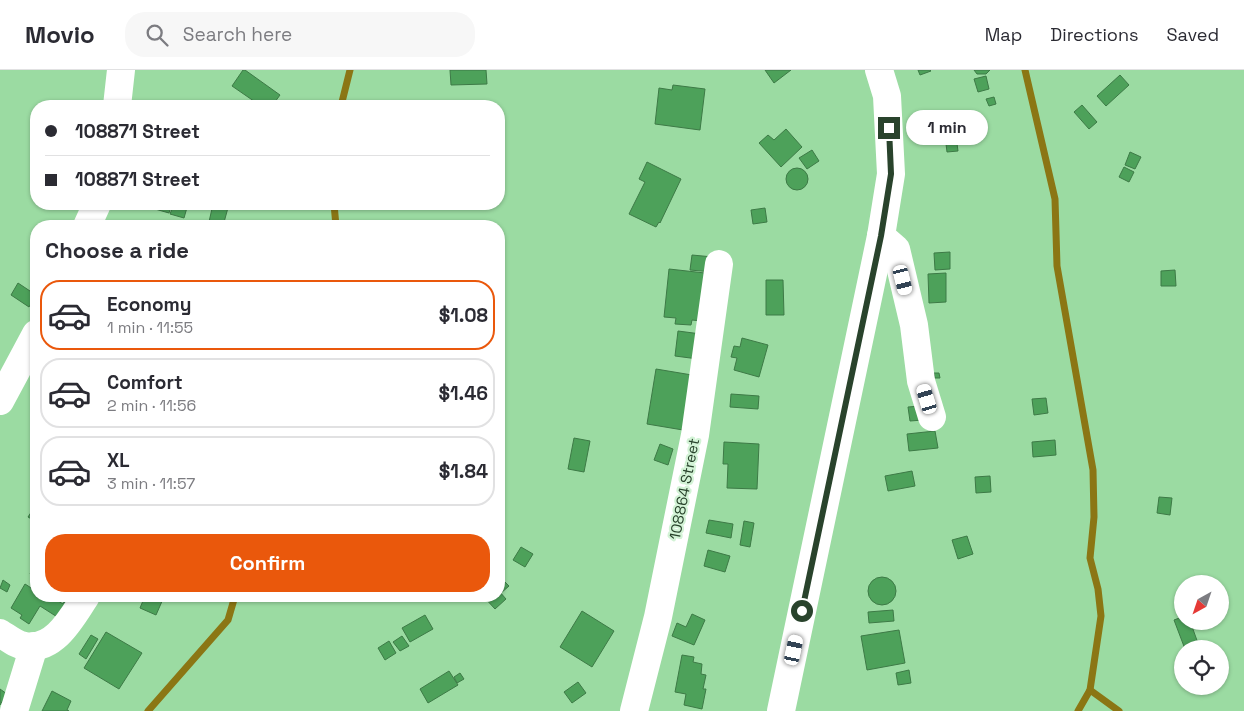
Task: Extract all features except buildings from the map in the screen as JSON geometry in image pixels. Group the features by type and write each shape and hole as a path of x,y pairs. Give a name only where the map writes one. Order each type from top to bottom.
{"street":[{"path":"118,100 121,70"},
{"path":"781,711 881,236 891,174 887,96 879,70"},
{"path":"881,236 896,249 914,325 921,381 932,417"},
{"name":"108864 Street","path":"634,711 658,618 695,435 719,264"},
{"path":"0,401 30,345"},
{"path":"0,633 18,644 34,646 43,644 53,639 82,602"},
{"path":"14,711 34,646"}],"waterway":[{"path":"342,100 350,70"},
{"path":"1025,70 1055,199 1057,266 1093,470 1094,517 1090,558 1098,589 1101,616 1090,690 1078,711"},
{"path":"335,210 335,220"},
{"path":"148,711 228,620 233,602"},
{"path":"1090,690 1119,711"}],"route":[{"path":"802,611 881,236 891,174 889,128"}]}
